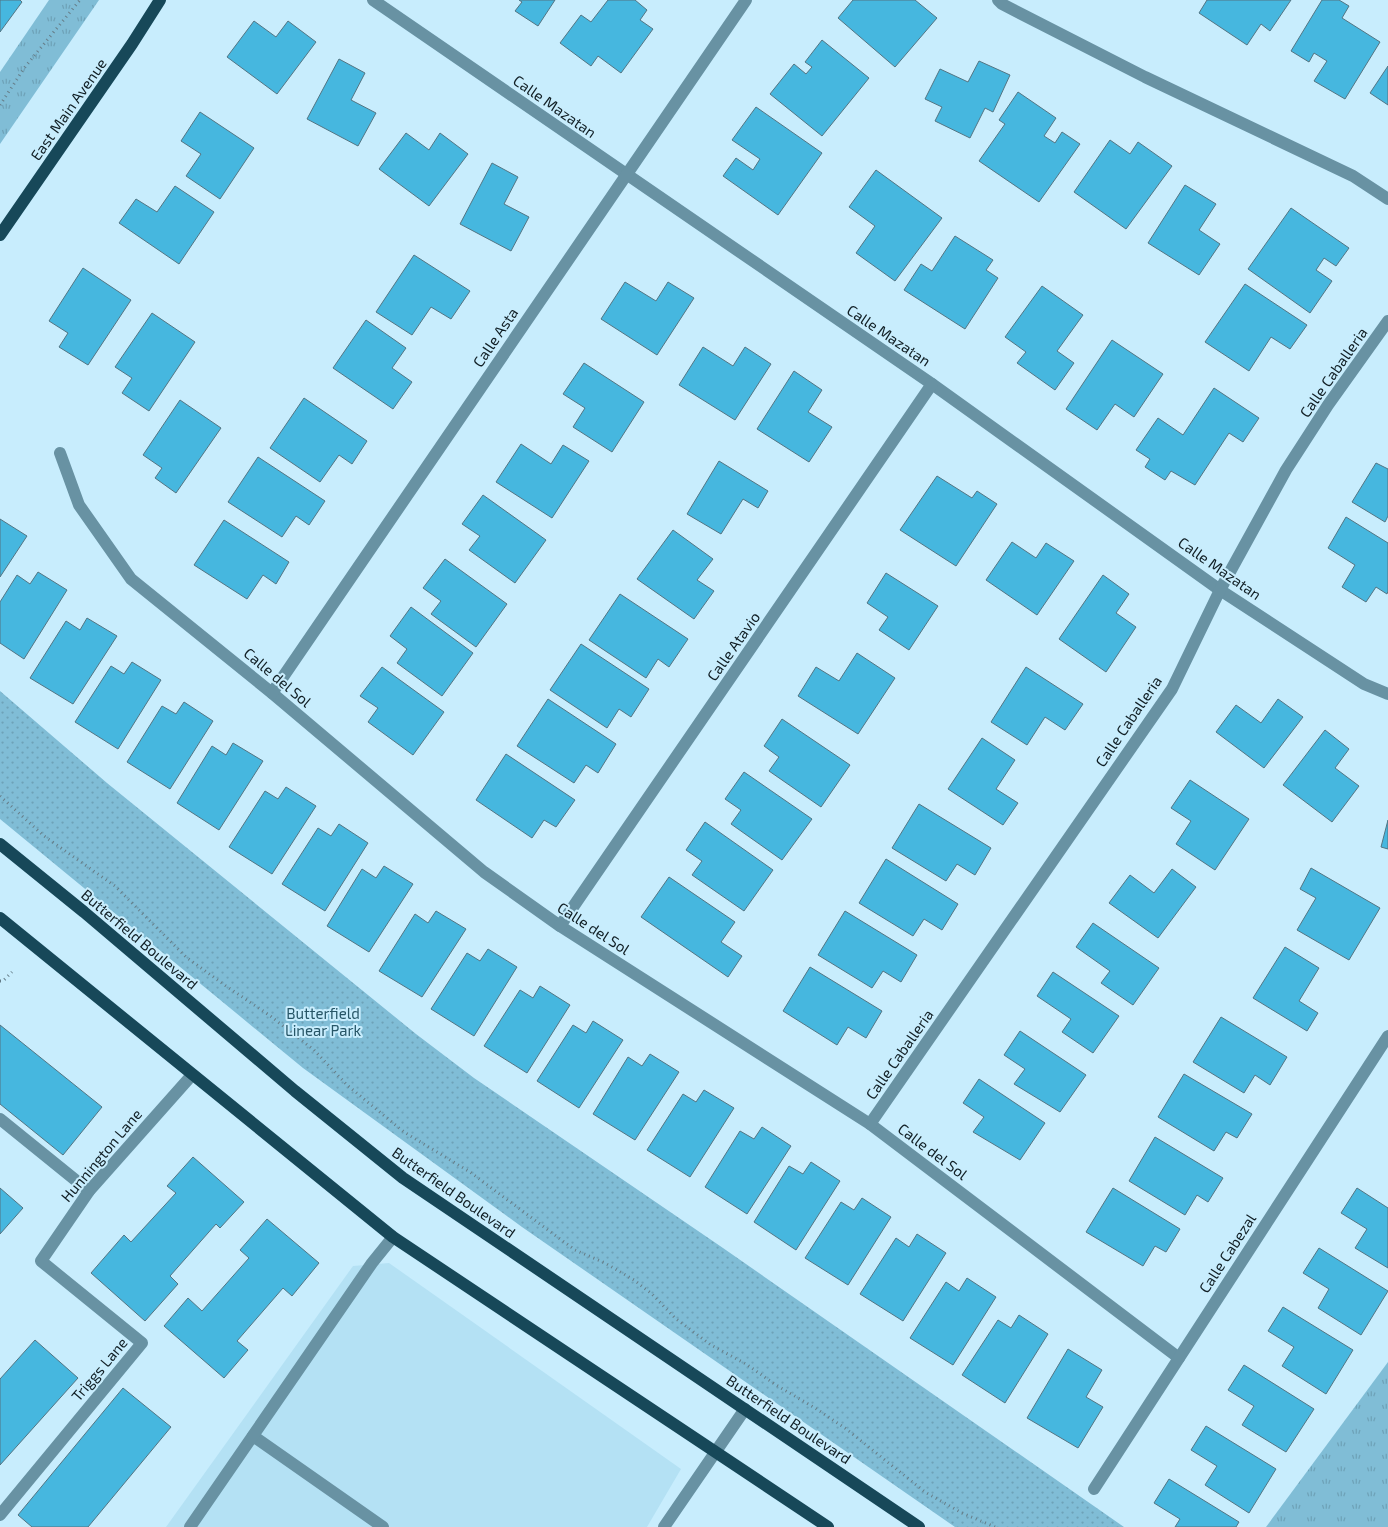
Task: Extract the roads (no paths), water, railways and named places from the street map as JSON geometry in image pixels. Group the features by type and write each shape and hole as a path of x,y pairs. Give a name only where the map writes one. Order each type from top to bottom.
{"main road":[{"name":"East Main Avenue","path":"0,235 132,44 160,0"},
{"name":"Butterfield Boulevard","path":"0,844 403,1178 919,1527"},
{"path":"0,918 393,1236 828,1527"}],"street":[{"name":"Calle Mazatan","path":"373,0 932,384 1220,590 1364,684 1388,694"},
{"name":"Calle Asta","path":"272,693 746,0"},
{"path":"998,0 1002,4 1145,76 1353,176 1388,199"},
{"name":"Calle Caballeria","path":"870,1124 1172,688 1220,590 1286,470 1328,405 1388,321"},
{"name":"Calle Atavio","path":"560,926 932,384"},
{"name":"Calle del Sol","path":"60,453 79,505 131,579 272,693 484,872 560,926 870,1124 1179,1358"},
{"name":"Calle Cabezal","path":"1094,1489 1388,1036"},
{"name":"Hunnington Lane","path":"41,1261 89,1190 192,1075"},
{"path":"0,1119 89,1190"},
{"path":"190,1527 372,1262 393,1236"},
{"name":"Triggs Lane","path":"0,1515 142,1343 41,1261"},
{"path":"664,1527 745,1409"},
{"path":"253,1436 383,1527"}],"park label":[{"name":"Butterfield Linear Park","path":"323,1022"}]}
